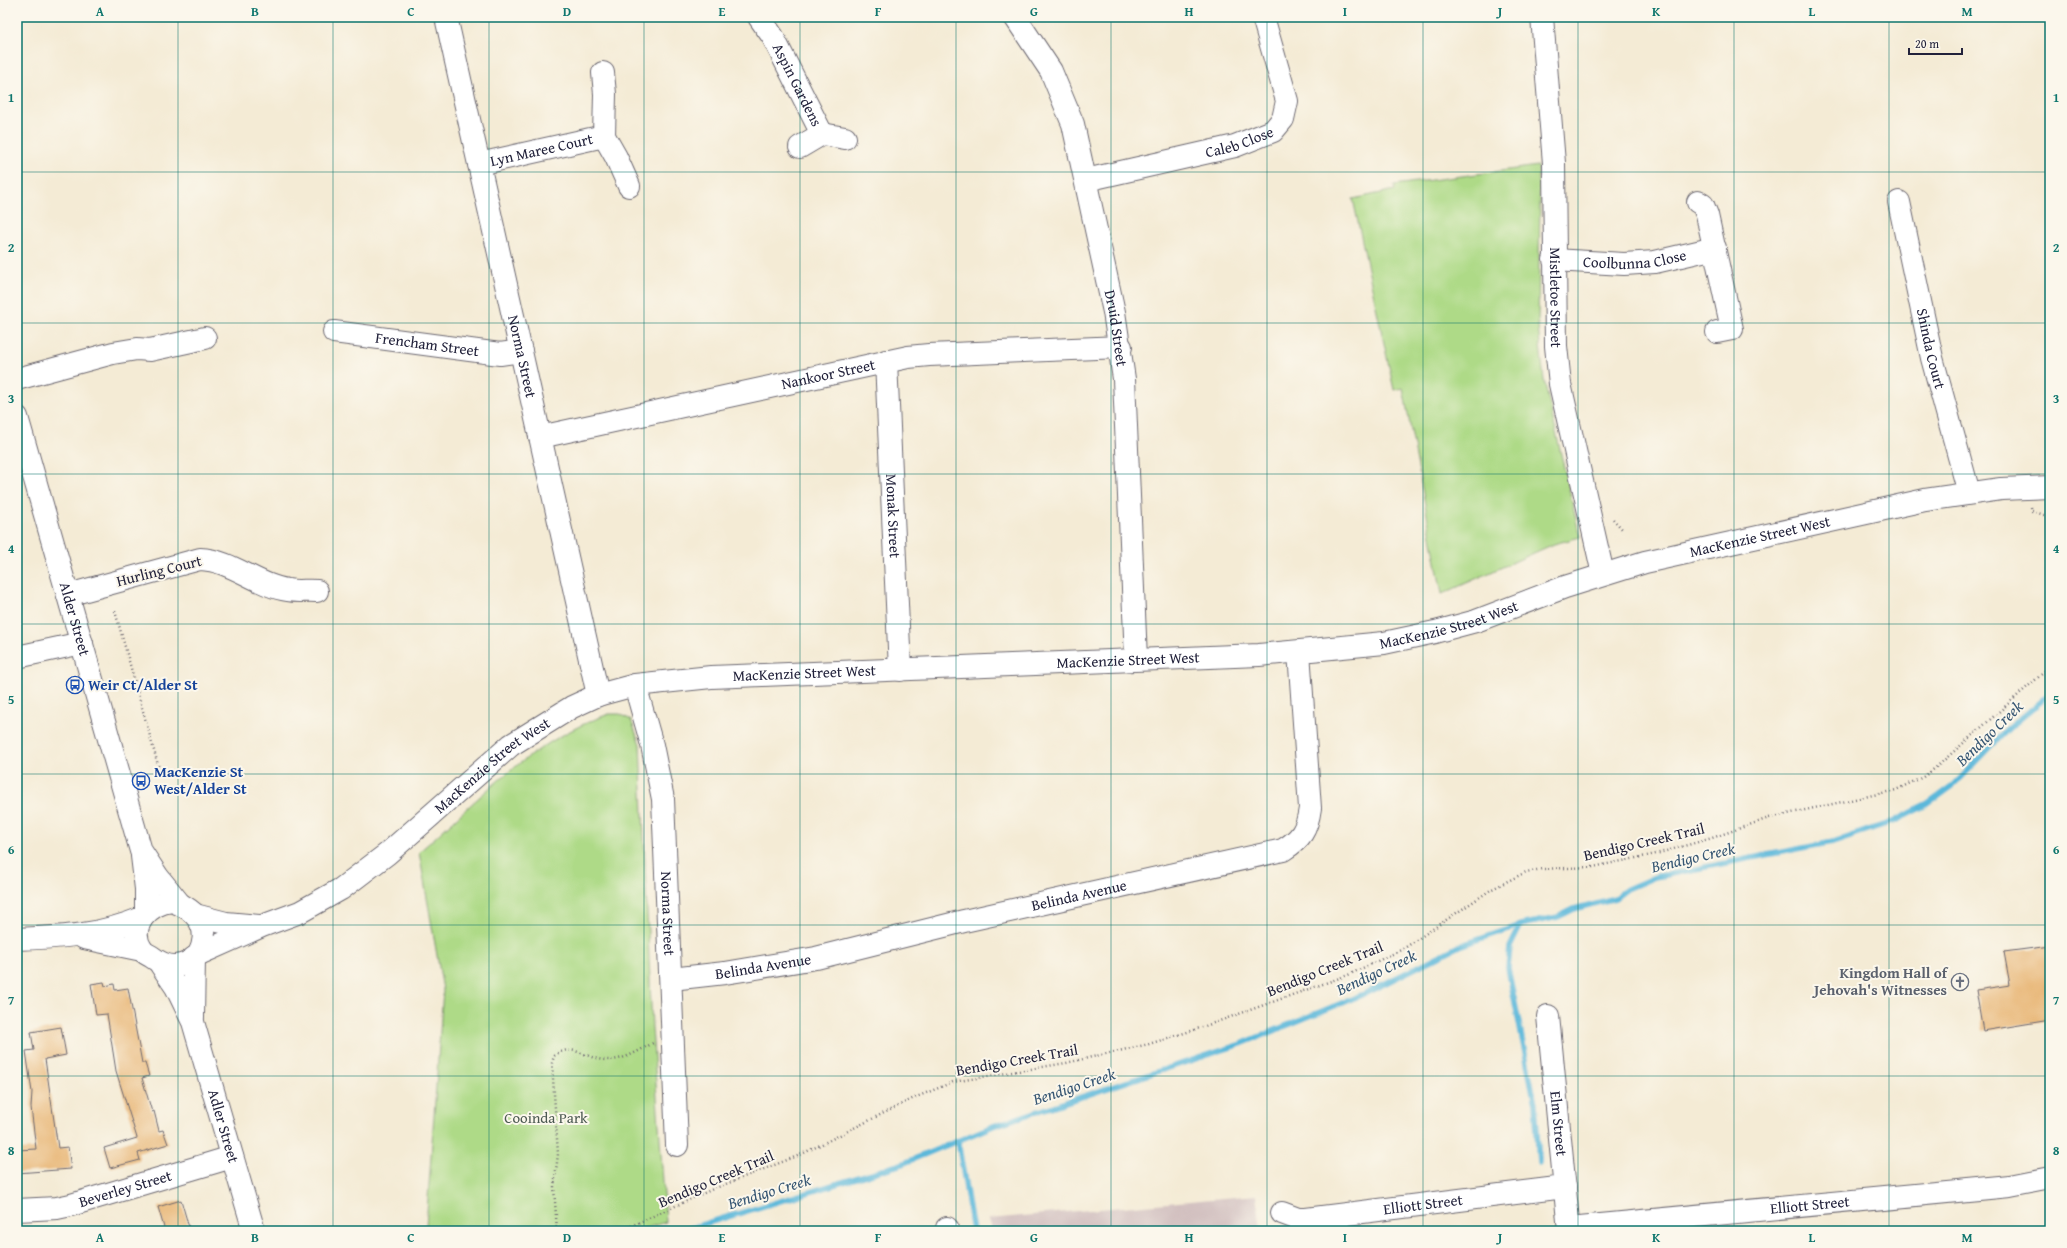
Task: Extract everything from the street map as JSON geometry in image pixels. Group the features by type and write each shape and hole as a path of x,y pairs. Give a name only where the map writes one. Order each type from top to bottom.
{"street":[{"name":"Norma Street","path":"446,17 598,696"},
{"name":"Aspin Gardens","path":"759,17 773,37 822,134"},
{"name":"Druid Street","path":"1015,17 1051,71 1073,124 1121,347 1125,387 1136,659"},
{"name":"Caleb Close","path":"1086,180 1235,146 1260,138 1273,131 1283,119 1287,101 1263,17"},
{"name":"Mistletoe Street","path":"1542,17 1554,163 1556,346 1560,384 1603,574"},
{"name":"Lyn Maree Court","path":"603,73 605,94 604,136 616,157 629,186"},
{"name":"Aspin Gardens","path":"800,147 822,134 845,138"},
{"name":"Lyn Maree Court","path":"478,164 604,136"},
{"path":"1698,202 1703,206 1708,215 1732,329 1717,332"},
{"name":"Shinda Court","path":"1899,202 1932,358 1969,493"},
{"name":"Coolbunna Close","path":"1554,260 1624,264 1663,260 1715,248"},
{"name":"Frencham Street","path":"334,332 500,354 521,351"},
{"path":"17,379 113,354 137,349 150,350 205,338"},
{"name":"Nankoor Street","path":"540,437 886,361 929,355 1121,347"},
{"name":"Monak Street","path":"886,361 900,670"},
{"name":"Alder Street","path":"17,418 141,851 158,877 187,909"},
{"name":"MacKenzie Street West","path":"197,956 262,926 300,912 341,889 387,854 511,745 550,720 598,696 635,685 711,676 900,670 1299,652 1384,643 1476,621 1603,574 1646,562 1890,507 1969,493 2023,487 2050,487"},
{"name":"Hurling Court","path":"68,595 200,559 217,561 272,585 288,590 317,590"},
{"path":"17,656 82,643"},
{"name":"Belinda Avenue","path":"671,979 733,972 816,958 964,921 1283,850 1299,839 1305,830 1310,808 1299,652"},
{"name":"Norma Street","path":"635,685 652,745 663,799 674,1034 677,1145"},
{"path":"141,851 146,888 144,915 138,933 142,950"},
{"path":"17,939 74,937 115,928 144,915 158,904 165,901 172,901 187,909 201,923 204,935 197,956 179,966 161,965 142,950 74,937"},
{"name":"MacKenzie Street West","path":"187,909 226,923 262,926"},
{"name":"Adler Street","path":"192,1022 197,956"},
{"name":"Adler Street","path":"161,965 176,987 192,1022 254,1231"},
{"name":"Elm Street","path":"1548,1016 1569,1229"},
{"name":"Beverley Street","path":"17,1210 64,1206 232,1157"},
{"name":"Elliott Street","path":"1569,1229 2010,1186 2050,1178"},
{"name":"Elliott Street","path":"1282,1213 1298,1219 1306,1219 1565,1188"}],"path":[{"path":"1611,513 1613,520 1622,529"},
{"path":"115,611 160,772"},
{"name":"Bendigo Creek Trail","path":"620,1231 713,1189 800,1155 914,1098 953,1082 1080,1060 1149,1044 1194,1030 1348,975 1415,942 1492,889 1526,872 1547,868 1583,868 1615,863 1695,844 1762,820 1896,790 1923,777 1934,769 2050,667"},
{"path":"557,1231 554,1187 558,1154 552,1063 554,1056 565,1049 577,1050 594,1058 617,1060 674,1034"}],"shaded area":[{"path":"1257,1195 1261,1231 991,1231 989,1219"}],"green space":[{"path":"1538,166 1540,200 1538,327 1544,380 1580,537 1554,544 1442,594 1403,388 1394,390 1353,199 1395,190 1394,185"},
{"name":"Cooinda Park","path":"609,714 620,714 631,720 640,744 652,1028 666,1222 636,1231 428,1231 426,1226 443,990 419,852 485,792 531,755 555,739 581,725"}],"building":[{"path":"2050,946 2050,1020 1983,1031 1976,990 2010,985 2004,952"},
{"path":"104,982 105,986 114,984 115,990 128,988 142,1063 145,1063 149,1076 142,1078 152,1112 154,1111 159,1131 163,1130 168,1144 138,1153 140,1160 110,1168 104,1148 137,1138 116,1071 107,1014 96,1015 91,984"},
{"path":"61,1027 66,1055 45,1059 58,1148 68,1147 71,1169 17,1173 17,1150 36,1149 31,1107 32,1092 26,1051 34,1050 31,1032"},
{"path":"181,1200 190,1231 165,1231 158,1207"}],"waterway":[{"name":"Bendigo Creek","path":"681,1231 902,1164 993,1126 1241,1044 1364,994 1459,946 1521,925 1558,917 1574,909 1615,898 1627,889 1655,877 1833,842 1895,821 1928,804 1954,785 2007,730 2050,694"},
{"path":"1521,925 1510,947 1508,968 1535,1103 1539,1163"},
{"path":"958,1141 973,1231"}],"place":[{"name":"Weir Ct/Alder St","path":"75,685"},
{"name":"MacKenzie St West/Alder St","path":"141,781"},
{"name":"Kingdom Hall of Jehovah's Witnesses","path":"1960,982"}]}
